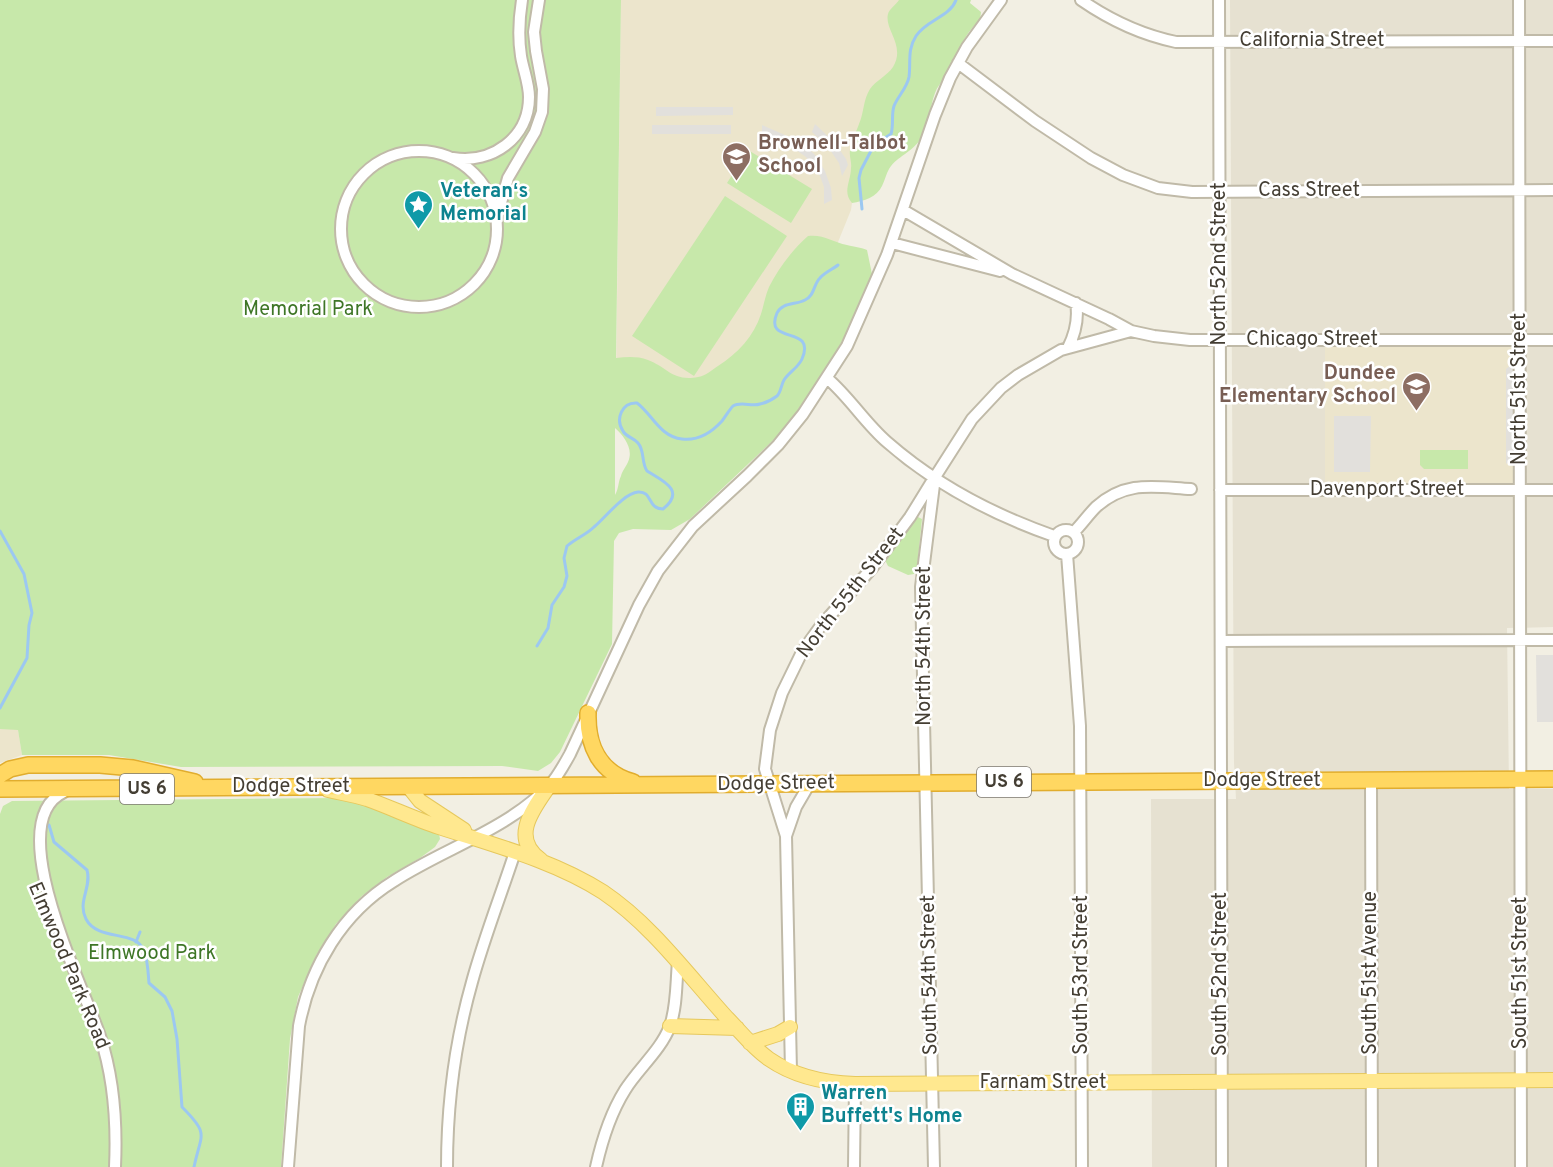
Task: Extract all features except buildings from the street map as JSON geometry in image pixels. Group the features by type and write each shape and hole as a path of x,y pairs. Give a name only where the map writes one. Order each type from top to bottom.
{"highway":[{"path":"588,713 588,732 600,760 612,774 645,785"},
{"path":"0,775 10,769 28,765 100,765 133,768 221,788"},
{"name":"Dodge Street","path":"0,789 1553,779"}],"main road":[{"name":"Farnam Street","path":"408,786 420,801 475,837"},
{"path":"549,786 529,816 526,836 536,857 550,866"},
{"name":"Farnam Street","path":"314,787 365,798 439,827 515,852 585,882 622,906 678,962 750,1043 769,1059 791,1071 816,1080 855,1084 932,1084 1553,1080"},
{"path":"670,1026 737,1028"},
{"path":"750,1043 778,1034 790,1027"}],"street":[{"path":"522,0 519,43 529,97 524,122 512,140 494,153 473,159 450,158 427,152 402,153 377,163 358,181 348,196 343,209 341,229 345,254 357,278 381,298 399,305 425,307 450,301 472,287 488,266 496,242 497,220 508,178 536,132 542,112 543,89 534,32 538,0"},
{"path":"288,1167 299,1026 311,981 329,946 359,909 384,888 525,806 549,786 558,775 570,754 639,605 674,548 705,514 778,445 828,379 847,346 891,243 935,115 958,63 1001,0"},
{"name":"California Street","path":"1081,0 1114,20 1158,38 1188,43 1220,41 1553,41"},
{"name":"North 52nd Street","path":"1220,0 1221,781"},
{"name":"North 51st Street","path":"1519,0 1521,779"},
{"name":"Cass Street","path":"958,63 1035,121 1091,158 1123,175 1170,190 1192,192 1553,190"},
{"path":"450,158 467,168 480,180 493,205 497,220"},
{"name":"Chicago Street","path":"903,210 1012,274 1131,331 1177,339 1220,340 1553,340"},
{"name":"Chicago Street","path":"891,243 1012,274"},
{"path":"1068,348 1076,325 1076,303"},
{"name":"North 54th Street","path":"926,783 921,587 934,477 972,418 1001,388 1037,363 1068,348 1131,331"},
{"path":"828,379 844,393 886,441 934,477 1000,515 1054,536"},
{"name":"North 55th Street","path":"786,836 765,769 770,730 782,693 802,651 833,610 872,568 910,517 934,477"},
{"path":"1074,532 1098,506 1125,489 1149,485 1191,489"},
{"name":"Davenport Street","path":"1220,490 1553,490"},
{"path":"1064,530 1074,532 1078,544 1074,551 1063,554 1056,549 1054,536 1064,530"},
{"name":"South 53rd Street","path":"1067,554 1079,715 1081,782 1082,1167"},
{"path":"1221,641 1553,640"},
{"name":"South 51st Street","path":"1521,779 1521,1167"},
{"name":"South 51st Avenue","path":"1371,780 1372,1167"},
{"name":"South 52nd Street","path":"1221,781 1222,1167"},
{"path":"791,1071 786,836 796,807 810,783"},
{"name":"South 54th Street","path":"926,783 934,1167"},
{"path":"32,813 54,795 73,790"},
{"path":"447,1167 452,1082 464,1014 479,959 515,852"},
{"name":"Elmwood Park Road","path":"43,915 91,1013 107,1059 114,1108 115,1167"},
{"path":"596,1167 602,1141 625,1090 662,1042 670,1026 678,962"},
{"path":"854,1167 855,1084"}],"shaded area":[{"name":"Brownell-Talbot School","path":"621,0 921,0 901,63 859,152 851,210 836,247 739,363 698,381 616,379"},
{"path":"1230,0 1553,0 1553,627 1507,628 1509,789 1553,789 1553,1167 1152,1167 1151,799 1236,799"},
{"path":"656,107 733,107 733,115 656,116"},
{"path":"815,124 835,143 846,159 848,165 842,176 839,163 828,147 812,132"},
{"path":"652,125 731,125 731,134 652,134"},
{"path":"762,125 794,139 815,155 825,171 831,188 832,200 824,204 824,187 820,176 806,157 789,145 762,135"},
{"path":"1514,345 1515,485 1325,485 1325,346"},
{"path":"1514,362 1515,456 1506,464 1506,369"},
{"path":"1334,416 1371,416 1370,472 1334,472"},
{"path":"0,613 22,755 0,763"},
{"path":"1536,655 1553,655 1553,722 1537,722"}],"green space":[{"name":"Memorial Park","path":"0,0 621,0 616,358 644,359 676,376 689,378 706,374 725,361 744,343 758,322 768,290 781,266 808,236 823,237 867,250 872,274 871,284 862,306 825,371 784,430 690,519 671,530 633,529 619,533 614,541 612,644 560,752 551,763 538,771 502,766 181,767 109,755 22,755 18,730 0,729","holes":["615,428 625,439 630,452 615,495"]},
{"path":"899,0 971,0 970,3 981,12 980,20 964,39 937,89 922,137 914,147 892,165 877,193 865,200 852,203 847,191 851,173 852,140 861,120 868,93 872,86 893,67 896,59 896,45 888,20 889,12"},
{"path":"748,150 812,189 791,223 727,183"},
{"path":"725,196 787,236 694,376 632,336"},
{"path":"1420,450 1468,450 1468,469 1424,469 1420,465"},
{"path":"916,516 922,519 917,569 914,574 908,575 888,566 885,560"},
{"name":"Elmwood Park","path":"338,798 353,800 439,834 440,839 435,847 420,858 387,877 362,896 336,924 317,954 298,997 290,1039 281,1167 0,1167 0,814 3,806 12,801"}],"waterway":[{"path":"862,209 859,178 861,170 874,145 891,134 894,106 909,77 910,51 913,41 920,31 949,11 956,0"},
{"path":"537,646 548,628 552,605 564,587 567,576 564,558 567,546 591,530 621,501 633,493 643,492 654,506 663,509 673,496 665,482 647,471 640,446 623,431 620,417 624,408 637,403 662,430 674,437 688,439 699,437 714,429 733,406 757,405 777,396 784,380 802,359 805,348 797,338 777,329 775,323 777,313 782,307 808,298 820,278 838,265"},
{"path":"0,531 24,574 32,613 27,658 0,708"},
{"path":"49,825 54,842 87,870 88,883 83,906 86,919 99,931 125,937 140,944 146,959 149,983 165,997 172,1011 177,1039 182,1107 197,1123 201,1135 194,1167"},
{"path":"136,942 140,932"}],"place":[{"name":"Brownell-Talbot School","path":"737,182"},
{"name":"Veteranʻs Memorial","path":"419,230"},
{"name":"Dundee Elementary School","path":"1417,412"},
{"name":"Warren Buffett's Home","path":"800,1132"}]}
